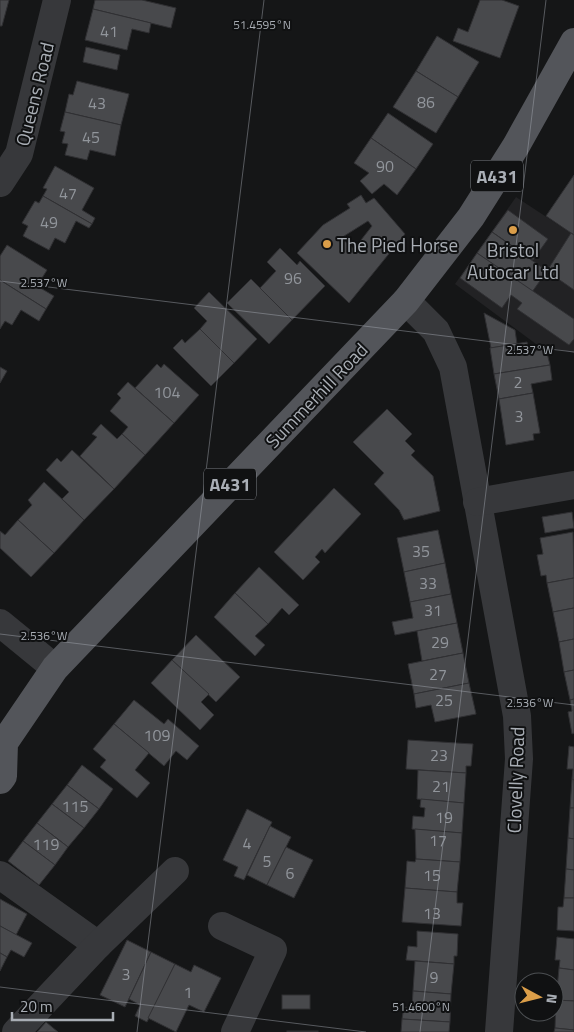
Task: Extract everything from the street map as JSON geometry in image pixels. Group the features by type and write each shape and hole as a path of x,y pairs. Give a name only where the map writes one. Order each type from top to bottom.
{"main road":[{"name":"Summerhill Road","path":"0,780 2,776 2,744 55,668 406,300 471,217 516,146 574,42"}],"street":[{"name":"Queens Road","path":"0,183 19,154 57,0"},
{"name":"Clovelly Road","path":"406,300 436,331 453,367 517,716 519,759 499,1032"},
{"path":"478,502 574,485"},
{"path":"0,623 55,668"},
{"path":"16,1032 98,945 175,871"},
{"path":"0,874 98,945"},
{"path":"222,926 273,950 235,1032"}],"shaded area":[{"path":"516,197 574,235 574,353 536,344 455,284"}],"building":[{"path":"0,0 9,0 2,26 0,26"},
{"path":"95,0 142,0 176,8 171,28 93,9"},
{"path":"480,0 502,0 519,6 500,58 453,41 458,28 468,32"},
{"path":"93,9 151,23 149,33 132,29 127,50 85,40"},
{"path":"437,36 479,62 458,97 416,71"},
{"path":"86,47 120,55 117,70 83,62"},
{"path":"416,71 458,97 436,133 393,107"},
{"path":"77,81 129,94 121,125 65,112 69,94 73,95"},
{"path":"65,112 121,125 115,156 90,150 87,160 65,155 68,144 62,143 65,132 60,131"},
{"path":"388,113 433,144 416,169 371,138"},
{"path":"371,138 416,169 397,195 384,184 372,194 360,181 369,173 354,163"},
{"path":"55,166 94,188 82,210 95,218 92,224 43,196 47,189 43,188"},
{"path":"574,175 574,235 546,216"},
{"name":"The Pied Horse","path":"361,195 366,203 374,198 405,234 349,303 297,253 323,225 350,208 347,204","holes":["368,221 372,226 354,249 341,238"]},
{"path":"43,196 92,224 89,228 76,221 65,243 55,238 49,250 23,236 28,226 22,223 35,201 39,203"},
{"path":"508,210 548,239 533,260 492,232"},
{"path":"492,232 547,271 532,292 477,253"},
{"path":"571,233 574,235 574,290 547,271"},
{"path":"7,245 47,270 37,286 54,296 46,309 0,280 0,256"},
{"path":"280,248 297,265 300,261 325,286 292,320 260,288 276,271 267,262"},
{"path":"477,253 574,319 574,339 569,345 517,309 522,303 511,295 502,308 460,278"},
{"path":"251,279 292,320 269,344 227,303"},
{"path":"0,280 46,309 39,321 21,310 12,325 5,321 0,329"},
{"path":"209,292 257,339 234,363 200,329 207,321 194,308"},
{"path":"484,313 515,330 517,344 491,348"},
{"path":"200,329 234,363 211,386 173,348 182,339 185,343"},
{"path":"527,342 529,352 546,349 550,365 494,374 490,348"},
{"path":"157,364 161,368 164,364 199,395 174,423 135,388"},
{"path":"550,365 552,380 531,384 533,393 499,399 494,374"},
{"path":"0,367 7,371 0,383"},
{"path":"128,382 174,423 145,455 122,434 128,427 110,411 121,398 117,394"},
{"path":"533,393 540,433 533,434 534,440 506,445 499,399"},
{"path":"387,409 412,434 405,441 415,451 411,455 433,476 440,511 404,520 399,510 374,484 384,473 353,442"},
{"path":"101,424 117,439 122,434 145,455 114,489 80,456 97,437 92,434"},
{"path":"72,450 114,489 84,520 62,499 69,492 46,470 57,458 61,462"},
{"path":"44,482 84,520 54,553 18,520 32,505 28,500"},
{"path":"334,488 361,514 325,553 322,549 315,557 320,562 303,580 274,552"},
{"path":"572,512 574,528 545,533 542,517"},
{"path":"18,520 54,553 31,577 0,548 0,531 5,535"},
{"path":"438,530 445,563 404,572 397,538"},
{"path":"573,532 574,578 547,583 546,575 541,576 537,555 543,554 540,538"},
{"path":"445,563 451,594 410,602 404,572"},
{"path":"259,567 299,605 289,615 282,608 268,624 235,593"},
{"path":"574,578 574,608 553,612 547,583"},
{"path":"235,593 268,624 255,636 265,645 255,656 214,617"},
{"path":"451,594 457,623 395,635 392,622 413,618 410,602"},
{"path":"574,608 574,639 559,642 553,612"},
{"path":"457,623 463,653 422,661 417,631"},
{"path":"196,635 240,677 216,702 172,660"},
{"path":"574,639 574,670 564,672 559,642"},
{"path":"463,653 469,683 414,694 408,664"},
{"path":"172,660 209,694 201,702 214,715 200,730 151,683"},
{"path":"574,670 574,699 570,700 564,672"},
{"path":"469,683 476,714 435,722 431,705 416,708 414,694"},
{"path":"574,699 574,733 572,734 568,712 572,711 570,700"},
{"path":"134,700 164,724 168,719 199,746 187,760 176,751 164,766 114,724"},
{"path":"114,724 149,753 135,770 150,783 137,798 100,767 106,760 93,749"},
{"path":"408,740 473,744 471,766 466,766 466,773 406,769"},
{"path":"569,746 574,747 574,780 572,779 573,769 567,769"},
{"path":"82,765 113,789 99,809 67,785"},
{"path":"418,770 466,773 464,803 417,799"},
{"path":"572,779 574,780 574,808 570,808"},
{"path":"67,785 99,809 84,828 52,804"},
{"path":"421,799 464,803 462,833 412,829 413,816 424,817 425,808 420,807"},
{"path":"52,804 84,828 68,847 37,823"},
{"path":"570,808 574,808 574,839 568,838"},
{"path":"247,809 272,822 244,880 234,876 238,867 223,860"},
{"path":"37,823 68,847 55,865 23,841"},
{"path":"270,826 291,837 267,885 247,875"},
{"path":"415,829 462,833 460,862 416,859"},
{"path":"568,838 574,839 574,870 566,869"},
{"path":"23,841 55,865 39,885 8,861"},
{"path":"286,847 313,860 294,898 267,885"},
{"path":"416,859 460,862 457,892 405,888 407,861 415,862"},
{"path":"566,869 574,870 574,898 564,898"},
{"path":"405,888 457,892 457,903 463,903 461,926 402,922"},
{"path":"564,898 574,898 574,931 557,930 558,907 563,907"},
{"path":"0,899 27,914 16,935 0,926"},
{"path":"0,926 32,943 24,957 11,950 7,957 0,953"},
{"path":"417,931 458,934 457,956 454,956 454,964 406,960 408,946 417,947"},
{"path":"557,937 574,939 574,970 559,968 560,960 555,960"},
{"path":"127,940 151,952 125,1007 100,995"},
{"path":"151,952 175,964 147,1022 135,1016 140,1005 129,999"},
{"path":"0,953 7,957 0,971"},
{"path":"415,961 454,964 451,994 413,991"},
{"path":"175,964 191,972 194,965 221,978 204,1012 189,1005 176,1032 148,1018"},
{"path":"559,968 574,970 574,1001 564,1000 564,972 559,972"},
{"path":"413,991 451,994 450,1022 402,1019 404,1007 412,1008"},
{"path":"282,995 310,995 310,1009 282,1009"},
{"path":"564,1000 574,1001 574,1030 555,1028 555,1022 564,1022"},
{"path":"402,1019 450,1022 449,1032 401,1032"},
{"path":"46,1022 58,1032 37,1032"},
{"path":"555,1028 574,1030 574,1032 554,1032"},
{"path":"318,1031 318,1032 287,1032"}],"place":[{"name":"Bristol Autocar Ltd","path":"513,230"},
{"name":"The Pied Horse","path":"327,244"}]}
